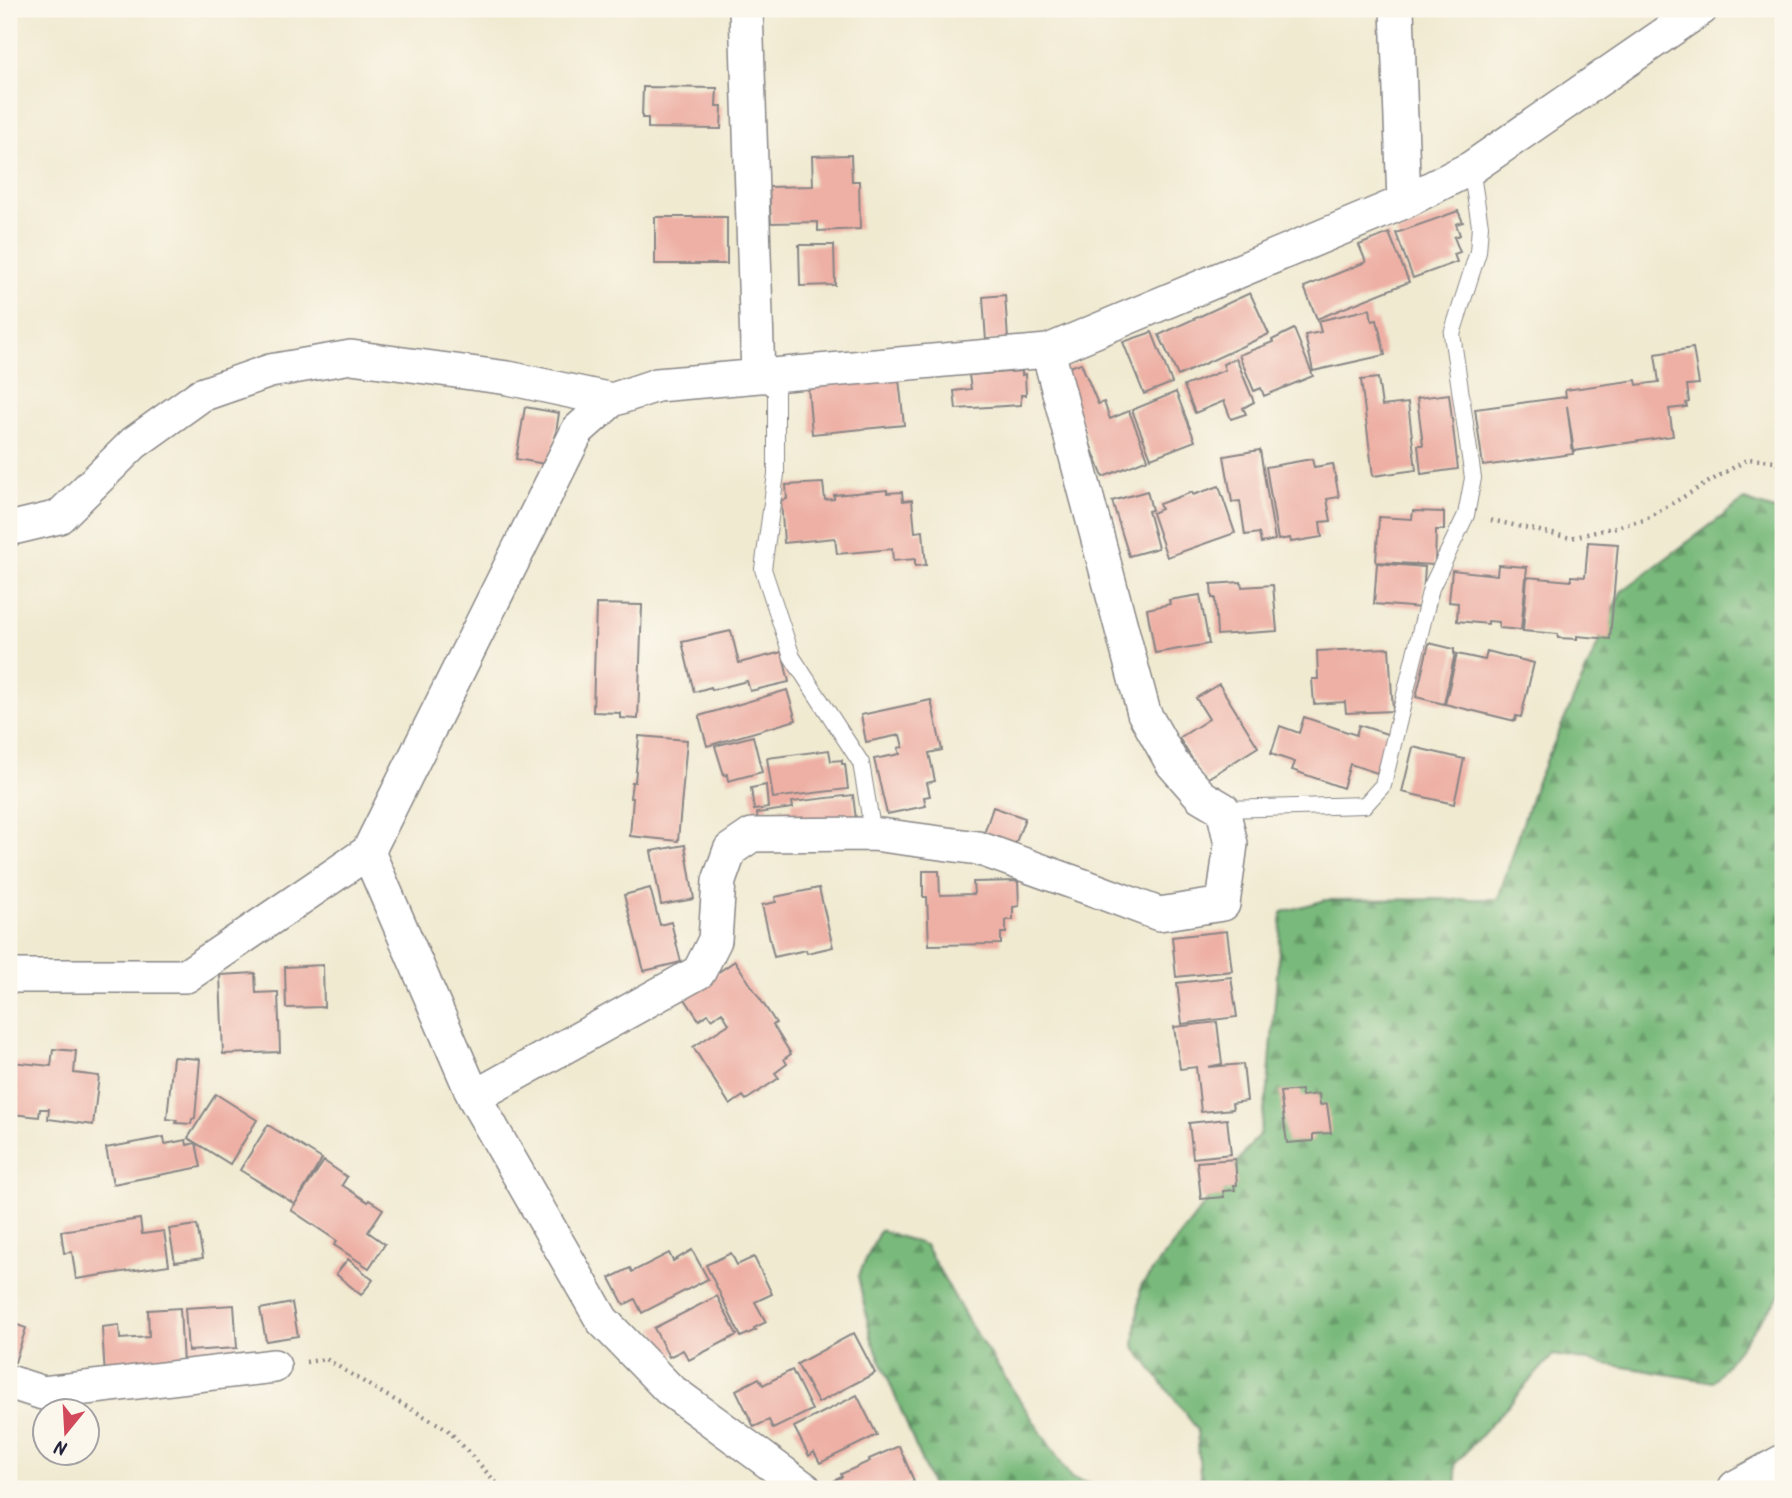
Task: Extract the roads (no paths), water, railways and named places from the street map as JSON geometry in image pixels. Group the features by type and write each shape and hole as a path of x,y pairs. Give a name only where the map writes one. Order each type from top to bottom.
{"street":[{"path":"746,9 758,376"},
{"path":"1396,9 1404,202"},
{"path":"9,976 186,976 368,852 578,430 612,400 656,385 1048,351 1404,202 1471,168 1701,9"},
{"path":"474,1097 699,972 715,940 719,881 730,850 752,835 873,834 978,848 1159,915 1223,904 1231,844 1223,809 1200,796 1172,762 1144,713 1048,351"},
{"path":"9,529 59,517 134,443 201,395 270,371 351,357 508,378 612,400"},
{"path":"368,852 474,1097 602,1320 669,1389 805,1489"},
{"path":"9,1382 43,1393 274,1366"},
{"path":"1737,1489 1783,1464"}],"lane":[{"path":"1223,809 1365,804 1383,785 1431,588 1466,515 1473,478 1452,334 1478,252 1480,226 1471,168"},
{"path":"758,376 776,391 776,474 763,569 792,657 861,763 873,834"}]}
